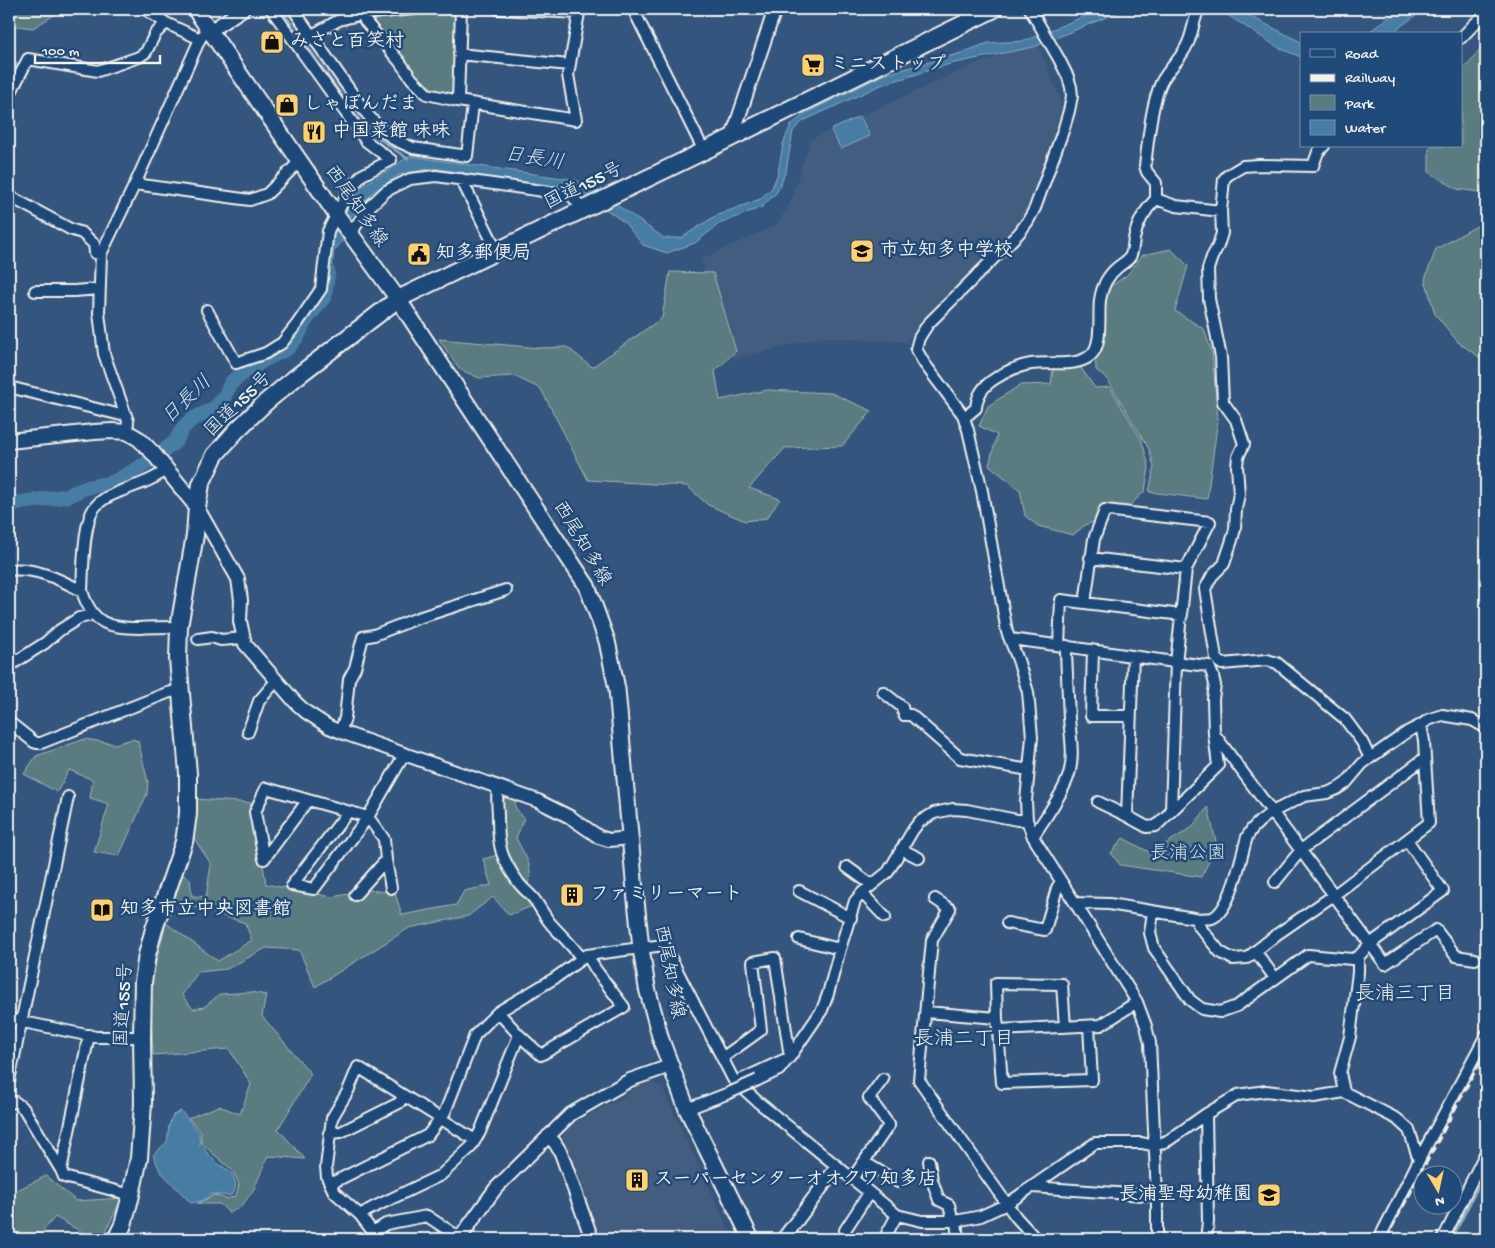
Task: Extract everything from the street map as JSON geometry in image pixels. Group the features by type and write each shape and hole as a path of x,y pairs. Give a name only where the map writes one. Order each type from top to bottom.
{"highway":[{"name":"国道155号","path":"116,1239 123,1225 139,1158 143,1104 143,982 147,955 184,842 188,814 188,773 178,659 179,627 195,535 200,484 215,455 237,430 295,378 398,299 704,152 994,9"}],"main road":[{"name":"西尾知多線","path":"195,9 205,35 398,299 587,586 607,640 617,689 641,948 647,988 661,1040 687,1109 750,1239"},
{"path":"9,441 94,432 127,432 139,439 160,461 197,507"}],"street":[{"path":"145,9 166,23 205,35"},
{"path":"127,432 128,421 104,354 99,313 101,254 205,35 244,9"},
{"path":"207,310 236,363 266,353 282,343 321,289 328,231 348,192 362,175 391,160 366,140 272,9"},
{"path":"293,9 366,113 395,140 413,148 467,156 473,104"},
{"path":"312,35 339,20 362,14 414,9"},
{"path":"458,101 461,9"},
{"path":"362,14 365,21 412,79 427,94 473,104 576,120 569,82 569,65 579,13 498,9"},
{"path":"633,9 704,152"},
{"path":"732,137 775,9"},
{"path":"1030,9 1059,59 1071,87 1072,96 1064,128 1035,208 1028,221 1019,233 928,324 922,331 916,349 918,355 964,418 968,430 982,491 1007,632 1028,692 1032,737 1026,801 1027,820 1033,837 1076,903 1136,1002 1146,1026 1150,1043 1157,1196 1157,1239"},
{"path":"964,418 976,408 980,393 986,385 1008,370 1033,364 1077,362 1089,357 1094,351 1098,343 1099,312 1105,282 1111,272 1130,258 1140,220 1148,207 1156,199 1156,183 1147,172 1145,166 1157,94 1169,70 1182,55 1188,44 1199,9"},
{"path":"1462,37 1486,12"},
{"path":"9,96 28,59 98,71 139,57 146,52 155,34 166,23"},
{"path":"459,54 569,65"},
{"path":"1322,148 1318,152 1313,166 1243,166 1224,178 1221,211 1222,233 1208,269 1209,298 1211,316 1219,342 1223,402 1236,420 1244,444 1238,457 1237,466 1239,494 1235,529 1224,564 1212,576 1206,589 1218,662 1222,664 1267,660 1278,663 1345,719 1362,742 1370,758"},
{"path":"135,184 250,200 267,194 299,162"},
{"path":"350,235 367,209 386,190 410,179 436,176 570,195 583,209"},
{"path":"461,179 497,251"},
{"path":"9,196 70,229 82,233 94,244 95,253 101,254"},
{"path":"1156,199 1176,206 1221,211"},
{"path":"34,291 99,289"},
{"path":"9,386 118,414 125,413"},
{"path":"160,461 160,476 106,497 96,505 91,513 88,525 82,591 84,599 92,612 102,622 115,627 179,627"},
{"path":"197,507 238,579 241,600 240,621 245,644 306,712 340,732 538,801 570,817 599,837 609,840 631,838"},
{"path":"1085,603 1094,539 1105,510 1210,522 1186,569 1176,662 1172,810"},
{"path":"1090,558 1186,569"},
{"path":"9,570 21,568 56,577 82,591"},
{"path":"340,732 345,718 349,679 355,668 363,636 374,636 418,618 506,590"},
{"path":"1033,837 1061,792 1070,770 1072,752 1066,653 1063,646 1062,600 1182,615"},
{"path":"9,666 45,643 60,630 79,618 88,616 92,612"},
{"path":"198,638 212,637 221,640 244,638"},
{"path":"1010,639 1210,666 1215,685 1212,699 1218,766 1156,826 1147,827 1098,802"},
{"path":"1093,651 1091,716 1130,716"},
{"path":"1127,816 1133,656"},
{"path":"248,732 259,700 277,680"},
{"path":"9,722 34,742 41,743 167,693 180,690"},
{"path":"883,692 902,707 904,715 911,715 960,758 1029,770"},
{"path":"1076,903 1109,904 1200,919 1212,918 1221,912 1228,901 1248,837 1256,825 1272,812 1304,796 1337,789 1346,783 1362,764 1407,732 1428,720 1442,715 1472,720 1486,728"},
{"path":"1200,919 1198,925 1220,952 1233,959 1247,958 1430,823 1422,725"},
{"path":"1214,734 1385,964 1436,930 1456,956 1475,959"},
{"path":"348,812 292,885 314,889 368,817 404,754"},
{"path":"1275,882 1301,850 1425,758"},
{"path":"498,787 496,800 498,815 497,831 500,852 504,860 519,884 533,898 550,923 585,957 624,1007 541,1055 498,1012"},
{"path":"308,800 264,859 255,812 266,788 368,817 384,839 392,888"},
{"path":"9,1080 68,797"},
{"path":"687,1109 729,1093 779,1070 790,1057 822,1010 832,983 840,948 855,901 888,872 912,830 919,822 934,813 953,809 1027,820"},
{"path":"1153,912 1150,933 1154,948 1190,1000 1202,1009 1220,1012 1237,1006 1308,955 1352,959 1358,957 1370,944 1443,891 1407,840"},
{"path":"901,849 919,858"},
{"path":"355,895 386,860"},
{"path":"846,867 872,885"},
{"path":"1007,923 1045,930 1057,888 1061,881"},
{"path":"799,891 851,918"},
{"path":"862,893 885,917"},
{"path":"935,899 950,909 932,940 919,1080 1016,1217 1036,1239"},
{"path":"799,939 840,948"},
{"path":"330,1184 428,1136 445,1112 475,1035 498,1012 555,978 585,957 664,945 733,1079 758,1102 897,1215 922,1221 956,1221 982,1216 1007,1204 1095,1143 1142,1143 1155,1146 1169,1140 1206,1114 1238,1095 1266,1091 1314,1097 1344,1092 1397,1119 1409,1130 1419,1160"},
{"path":"1255,952 1275,978"},
{"path":"1344,1092 1340,1073 1350,1037 1358,957"},
{"path":"722,1058 761,1030 753,962 775,958 790,1057"},
{"path":"1065,1027 1062,984 996,983 1002,1083 1092,1080 1089,1026"},
{"path":"998,1030 1101,1025 1136,1002"},
{"path":"926,1012 997,1018"},
{"path":"9,1019 96,1037 142,1037"},
{"path":"61,1170 89,1035"},
{"path":"360,1216 372,1208 440,1174 470,1147 480,1132 519,1035"},
{"path":"1379,1239 1486,1035"},
{"path":"736,1082 790,1057"},
{"path":"373,1232 386,1224 427,1216 459,1239 496,1188 571,1114 630,1080 670,1066"},
{"path":"384,1239 373,1232 360,1216 334,1192 327,1177 326,1166 332,1118 348,1091 358,1067 475,1140"},
{"path":"852,1178 889,1125 869,1098 883,1079"},
{"path":"329,1133 341,1132 399,1103 404,1096"},
{"path":"9,1100 24,1109 64,1176 131,1195"},
{"path":"1206,1114 1208,1222 1206,1239"},
{"path":"548,1136 561,1153 592,1239"},
{"path":"1443,1239 1486,1152"},
{"path":"929,1160 932,1180 939,1200 949,1205 952,1217 956,1221 958,1239"},
{"path":"864,1162 898,1182"},
{"path":"783,1239 837,1166"},
{"path":"1033,1187 1157,1196"},
{"path":"845,1230 869,1193"},
{"path":"884,1239 897,1215"}],"shaded area":[{"path":"1037,42 1060,98 1062,118 1025,214 906,342 822,337 734,359 701,259 776,225 789,205 811,139 973,65"},
{"name":"スーパーセンターオオクワ知多店","path":"647,1079 662,1087 733,1239 600,1239 563,1138 565,1128 624,1096"}],"green space":[{"path":"9,9 74,10 59,12 33,28 9,25"},
{"path":"458,11 455,96 432,88 418,78 375,23 374,18 407,12"},
{"path":"1486,40 1486,193 1457,189 1429,172 1430,148 1462,148 1462,68 1469,64"},
{"path":"1486,222 1486,362 1458,342 1435,314 1425,279 1436,249"},
{"path":"1171,249 1188,266 1175,311 1204,329 1212,353 1218,419 1207,499 1149,492 1154,467 1149,449 1106,377 1096,370 1095,351 1098,321 1108,288 1127,275 1143,255"},
{"path":"670,272 713,273 736,351 715,371 720,400 767,390 831,393 872,411 842,446 785,448 749,488 780,499 767,518 745,521 708,505 687,486 588,480 541,389 514,376 479,378 459,369 439,339 540,348 567,347 592,367 662,318"},
{"path":"1079,365 1095,388 1110,387 1142,441 1149,467 1145,491 1125,510 1085,525 1073,535 1038,526 1025,516 1020,490 989,465 997,435 979,426 988,406 1020,385 1051,384 1053,368"},
{"path":"85,739 115,744 132,739 138,741 148,782 147,794 119,856 94,852 109,804 90,798 93,780 69,770 57,792 24,774 36,756"},
{"path":"507,795 516,798 515,807 524,819 516,838 527,858 530,870 525,893 535,905 509,915 493,897 468,916 409,928 315,987 299,950 266,948 227,969 198,972 182,995 193,1009 204,1007 220,994 251,992 266,995 262,1016 311,1074 278,1129 305,1159 268,1156 254,1189 241,1207 229,1213 220,1204 197,1204 214,1195 227,1199 236,1196 239,1184 233,1171 201,1143 201,1132 188,1118 219,1106 240,1114 251,1084 229,1049 153,1055 150,985 166,923 218,961 252,940 245,923 173,900 181,874 190,879 192,896 206,897 211,864 193,837 196,799 253,803 266,884 332,897 369,890 395,893 402,915 456,905 464,891 491,885 483,859 498,855 511,873 517,868 502,842 503,801"},
{"name":"長浦公園","path":"1208,807 1217,846 1201,877 1120,865 1111,853 1123,838 1151,853 1191,828"},
{"path":"46,1176 76,1201 122,1198 102,1239 94,1239 55,1217 36,1239 9,1239 9,1194"}],"water":[{"path":"1102,9 1126,9 1034,47 950,64 881,85 803,121 793,131 786,171 777,192 762,207 719,224 695,243 667,253 643,245 624,222 584,194 575,191 433,168 399,175 373,192 352,215 341,243 334,251 329,294 324,293 331,231 344,209 365,184 409,156 576,180 593,188 664,238 681,238 715,216 760,199 772,188 778,173 783,144 791,125 806,113 883,75 958,54 988,43 1024,41"},
{"path":"1218,9 1236,9 1300,41 1300,57 1279,48"},
{"path":"1400,9 1425,9 1393,32 1368,32"},
{"path":"15,61 19,64 9,83 9,62"},
{"path":"860,116 870,136 841,149 831,130"},
{"path":"181,1111 199,1133 200,1145 216,1162 232,1173 236,1184 234,1193 229,1196 212,1194 202,1201 191,1203 160,1171 153,1155 167,1142 169,1125 173,1115"}],"waterway":[{"path":"281,9 362,124 408,159"},
{"name":"日長川","path":"9,504 68,496 84,488 114,482 149,462 175,442 183,428 191,420 215,408 224,397 231,383 239,376 288,348 298,336 305,321 324,297 328,272"},
{"path":"1452,1239 1486,1171"}],"railway":[{"path":"1386,1239 1486,1051"}],"place":[{"name":"みさと百笑村","path":"272,42"},
{"name":"ミニストップ","path":"813,65"},
{"name":"しゃぼんだま","path":"287,105"},
{"name":"中国菜館 味味","path":"314,132"},
{"name":"市立知多中学校","path":"862,251"},
{"name":"知多郵便局","path":"419,254"},
{"name":"ファミリーマート","path":"572,895"},
{"name":"知多市立中央図書館","path":"102,910"},
{"name":"スーパーセンターオオクワ知多店","path":"637,1180"},
{"name":"長浦聖母幼稚園","path":"1269,1195"}],"district":[{"name":"長浦三丁目","path":"1405,995"},
{"name":"長浦二丁目","path":"964,1040"}]}
